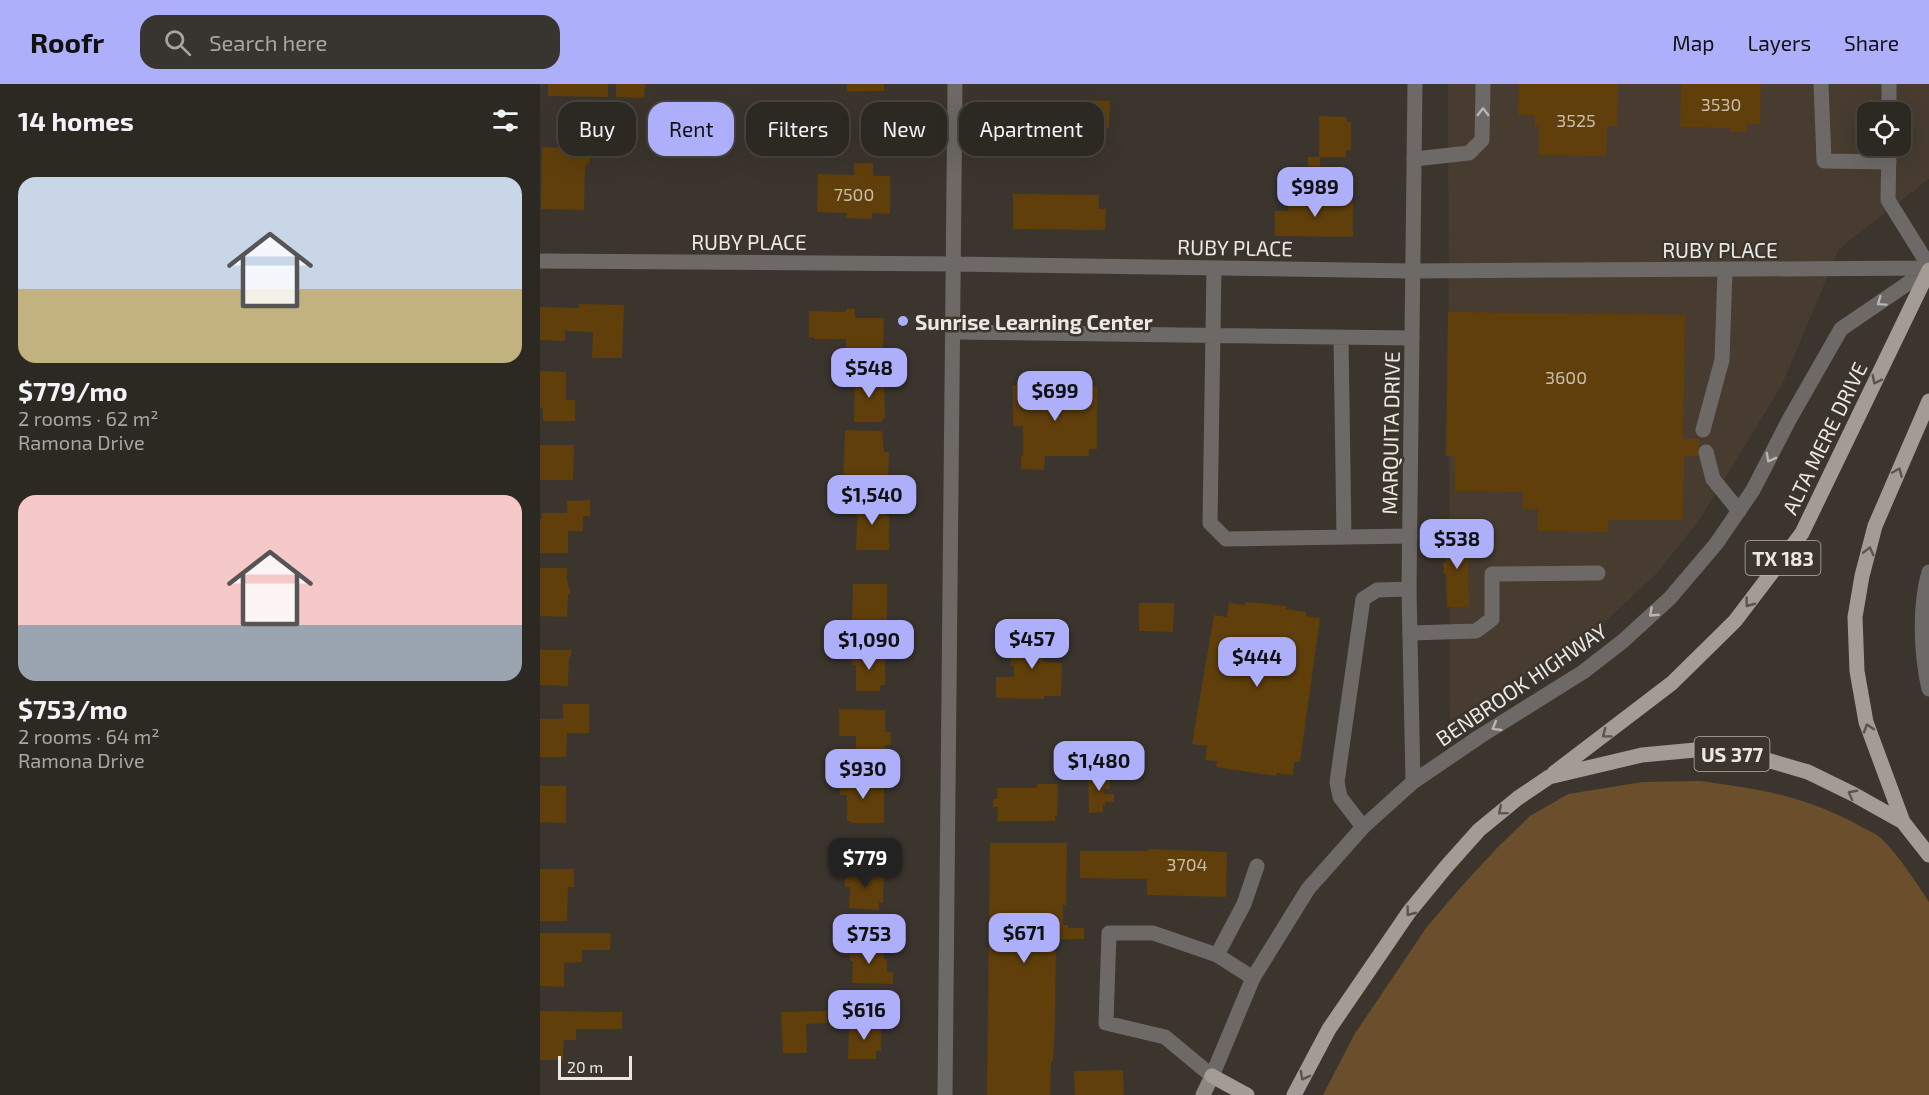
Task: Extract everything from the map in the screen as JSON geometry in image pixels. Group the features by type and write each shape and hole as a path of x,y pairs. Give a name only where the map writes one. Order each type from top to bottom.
{"main road":[{"name":"ALTA MERE DRIVE","path":"1549,777 1672,684 1736,621 1789,551 1802,533 1929,268"},
{"path":"1903,822 1866,722 1857,671 1856,617 1862,576 1875,526 1929,401"},
{"name":"US 377","path":"1294,1095 1329,1029 1409,912 1479,830 1518,798 1549,777 1642,755 1706,749 1767,760 1808,772 1903,822 1929,855"},
{"path":"1212,1076 1247,1095"}],"street":[{"path":"945,1095 955,84"},
{"name":"MARQUITA DRIVE","path":"1413,782 1409,589 1415,84"},
{"path":"1414,159 1468,153 1482,140 1483,84"},
{"path":"1821,84 1824,161 1889,162"},
{"path":"1889,84 1889,102"},
{"path":"1889,156 1888,200 1929,268"},
{"name":"RUBY PLACE","path":"540,261 1412,271 1929,268"},
{"path":"1214,268 1210,523 1226,539 1410,536"},
{"name":"BENBROOK HIGHWAY","path":"1203,1095 1253,978 1308,889 1363,827 1413,782 1479,737 1583,672 1623,641 1670,598 1716,544 1753,490 1841,330 1929,268"},
{"path":"1703,430 1722,360 1725,270"},
{"path":"953,332 1412,338"},
{"path":"1341,338 1344,537"},
{"path":"1706,452 1713,479 1738,511"},
{"path":"1929,572 1924,589 1923,625 1925,672 1929,689"},
{"path":"1410,633 1476,631 1492,619 1492,574 1598,573"},
{"path":"1363,827 1340,797 1337,782 1363,599 1377,590 1409,589"},
{"path":"1217,955 1244,904 1257,866"},
{"path":"1212,1076 1165,1037 1106,1023 1109,933 1154,933 1217,955 1253,978"}],"shaded area":[{"path":"1448,84 1929,84 1929,179 1839,249 1782,385 1700,519 1658,572 1604,623 1450,721"},
{"path":"1700,781 1781,795 1838,815 1880,837 1907,869 1929,902 1929,1095 1323,1095 1354,1035 1426,928 1497,848 1530,816 1568,794 1643,782"}],"building":[{"path":"548,84 608,84 608,97 548,96"},
{"path":"616,84 645,84 644,98 616,97"},
{"path":"847,84 884,84 884,91 847,91"},
{"path":"1519,84 1618,84 1617,126 1607,126 1606,156 1539,155 1539,126 1535,126 1535,115 1518,115"},
{"path":"1681,84 1761,84 1760,124 1747,124 1747,132 1730,132 1730,128 1680,127"},
{"path":"1079,100 1110,101 1109,128 1104,128 1104,102 1079,102"},
{"path":"1319,116 1347,117 1347,122 1351,122 1351,150 1346,150 1346,157 1320,157 1320,167 1308,166 1308,157 1319,157"},
{"path":"542,147 558,147 558,156 589,158 590,162 585,166 584,210 541,209"},
{"path":"854,163 873,163 873,176 890,176 890,214 872,213 872,219 846,218 847,213 817,212 818,174 854,175"},
{"path":"1013,194 1099,195 1099,209 1106,209 1105,230 1013,229"},
{"path":"1289,196 1314,196 1314,201 1353,201 1353,237 1275,236 1275,211 1288,211"},
{"path":"579,304 624,305 622,358 592,358 593,332 565,331 565,341 540,340 540,307 579,308"},
{"path":"846,309 855,309 855,318 884,318 883,353 863,353 863,349 846,348 846,339 809,337 809,311 846,312"},
{"path":"1448,312 1685,315 1683,439 1699,439 1699,456 1684,456 1683,520 1608,520 1608,532 1538,531 1538,509 1523,509 1523,492 1455,491 1455,456 1446,456"},
{"path":"540,371 566,372 566,400 575,400 575,421 543,421 543,408 540,408"},
{"path":"855,376 884,377 885,419 882,419 882,422 854,422"},
{"path":"1013,385 1097,386 1097,449 1089,449 1089,456 1045,456 1044,470 1021,469 1023,426 1013,426"},
{"path":"845,430 882,431 884,452 889,452 888,486 843,486"},
{"path":"540,445 574,445 573,480 540,480"},
{"path":"858,499 886,500 886,516 889,516 889,550 856,550"},
{"path":"590,500 590,516 583,516 583,531 568,531 568,553 540,553 542,513 567,513 567,501"},
{"path":"1467,531 1469,607 1447,607 1446,574 1444,574 1443,563 1446,562 1446,532"},
{"path":"540,568 567,568 570,594 568,594 567,617 540,616"},
{"path":"853,584 887,584 887,620 852,620"},
{"path":"1245,602 1287,606 1286,609 1306,612 1306,616 1320,618 1300,762 1294,762 1293,775 1277,773 1276,776 1216,767 1217,761 1205,760 1207,746 1192,744 1214,615 1227,617 1229,603 1245,605"},
{"path":"1139,603 1174,603 1173,632 1139,631"},
{"path":"1011,636 1062,638 1062,654 1043,654 1043,662 1062,663 1061,696 1044,696 1044,699 996,698 996,677 1014,677 1014,666 1011,666"},
{"path":"540,650 571,650 568,686 540,685"},
{"path":"852,653 881,653 881,658 885,658 885,685 880,685 880,691 856,691 856,665 852,665"},
{"path":"563,704 589,704 589,733 567,733 566,757 540,757 540,719 563,719"},
{"path":"839,709 885,710 885,732 891,732 891,745 885,745 884,768 856,768 856,736 839,736"},
{"path":"1088,773 1110,773 1110,789 1104,789 1104,794 1114,794 1114,802 1105,802 1103,812 1089,813"},
{"path":"840,776 867,776 867,788 884,788 884,823 847,821 847,795 840,795"},
{"path":"1037,784 1058,784 1055,821 997,821 998,807 993,807 993,799 997,799 997,788 1037,788"},
{"path":"540,786 566,786 566,823 540,822"},
{"path":"990,843 1067,843 1066,905 1063,905 1063,925 1068,925 1068,928 1084,928 1084,939 1056,939 1055,1024 1050,1095 987,1095"},
{"path":"1148,849 1227,852 1226,897 1147,895 1147,879 1080,878 1080,851 1148,851"},
{"path":"540,869 574,869 574,887 568,887 567,921 540,921"},
{"path":"853,869 879,870 879,876 884,876 883,903 879,902 879,910 849,908 850,887 845,887 845,872 853,872"},
{"path":"540,933 611,933 610,950 582,950 582,962 564,963 564,987 540,986"},
{"path":"843,946 884,948 887,972 893,972 893,984 852,983 853,961 850,961 850,955 843,955"},
{"path":"540,1011 622,1012 622,1029 576,1029 576,1040 564,1040 563,1060 540,1060"},
{"path":"827,1011 827,1023 806,1024 807,1053 783,1053 781,1012"},
{"path":"849,1024 881,1024 881,1051 876,1051 876,1059 848,1059"},
{"path":"1123,1070 1124,1095 1075,1095 1074,1071"}],"place":[{"name":"Sunrise Learning Center","path":"903,321"}]}
